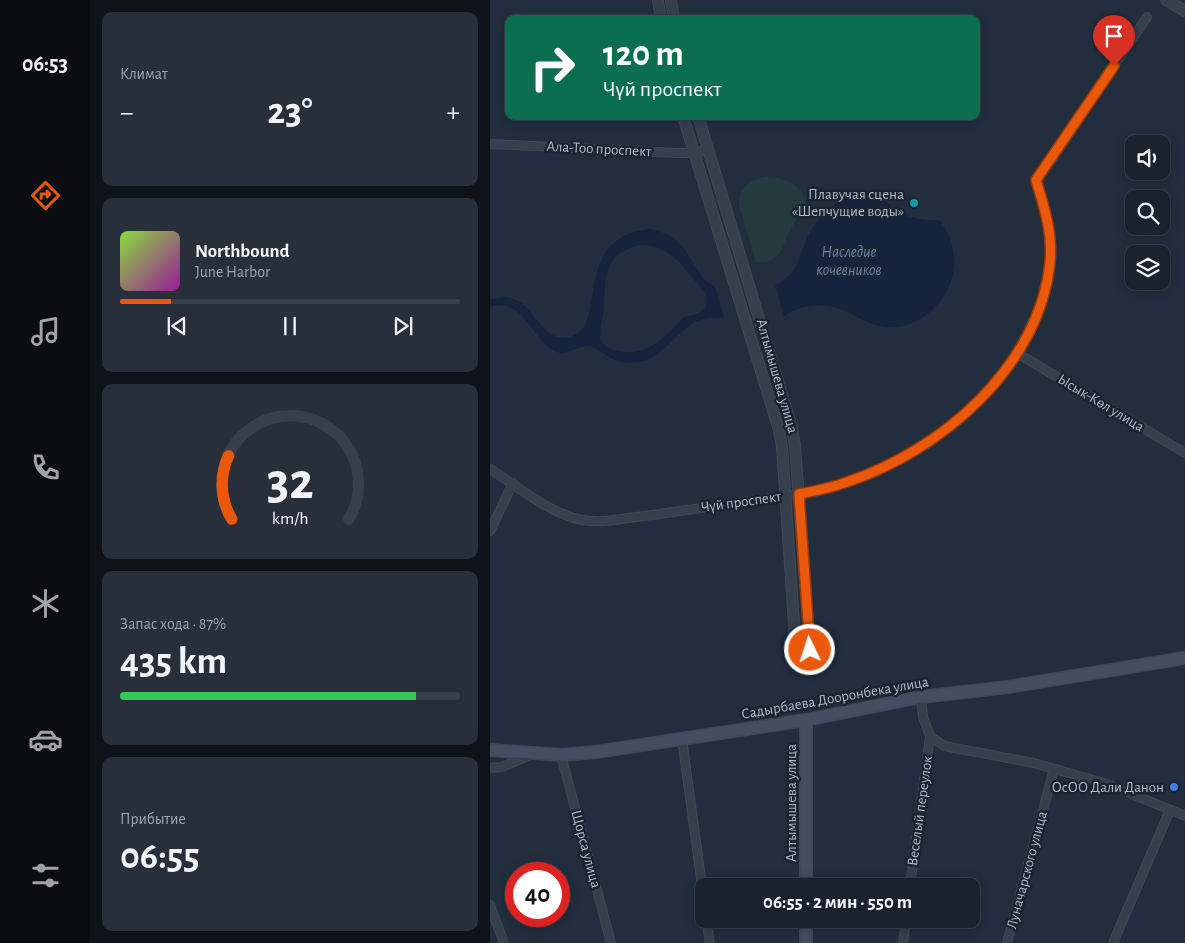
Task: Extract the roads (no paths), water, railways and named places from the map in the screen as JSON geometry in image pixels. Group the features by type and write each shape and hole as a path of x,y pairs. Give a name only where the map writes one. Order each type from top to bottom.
{"main road":[{"name":"Садырбаева Дооронбека улица","path":"490,750 534,754 596,752 806,720 921,697 1008,687 1185,658"},
{"name":"Алтымышева улица","path":"806,720 806,878"},
{"path":"806,928 806,943"}],"street":[{"path":"658,0 660,15"},
{"path":"671,0 673,15"},
{"path":"1166,0 1185,11"},
{"name":"Чүй проспект","path":"490,468 556,511 583,520 597,521 826,489 887,465 923,445 964,414 982,397 1000,377 1032,327 1047,283 1050,260 1050,239 1036,180 1147,18"},
{"name":"Алтымышева улица","path":"685,120 775,414 782,447 796,653"},
{"name":"Алтымышева улица","path":"699,120 792,428 799,494 810,650"},
{"name":"Ала-Тоо проспект","path":"490,144 694,153 708,149"},
{"name":"Ысык-Көл улица","path":"1017,353 1185,453"},
{"path":"490,531 513,483"},
{"path":"921,697 923,717 930,736 944,746 1034,762 1110,785 1185,816"},
{"name":"Веселый переулок","path":"911,878 930,736"},
{"path":"682,739 701,878"},
{"path":"490,768 502,767 534,754"},
{"name":"Щорса улица","path":"561,754 611,943"},
{"name":"Луначарского улица","path":"1007,943 1054,769"},
{"path":"1113,943 1170,810"},
{"path":"490,905 504,943"},
{"path":"708,928 710,943"},
{"path":"903,943 905,928"}],"water":[{"name":"Наследие кочевников","path":"876,190 888,205 895,210 911,217 939,220 944,227 951,241 954,265 951,281 940,301 923,317 903,326 880,326 835,307 818,305 801,308 784,316 775,285 792,273 817,221 842,200"},
{"path":"651,229 670,235 684,248 702,277 716,289 724,318 707,318 694,323 651,358 638,362 621,362 587,346 564,353 554,351 542,341 517,311 500,305 490,307 490,300 501,297 517,300 552,335 563,338 574,335 586,323 595,279 603,257 616,241 637,231","holes":["640,245 651,246 669,254 683,267 704,291 706,305 700,313 683,318 666,335 648,348 634,352 612,349 605,345 600,338 605,285 609,268 619,254 628,249"]}],"place":[{"name":"Плавучая сцена «Шепчущие воды»","path":"914,203"},
{"name":"ОсОО Дали Данон","path":"1174,787"}]}
